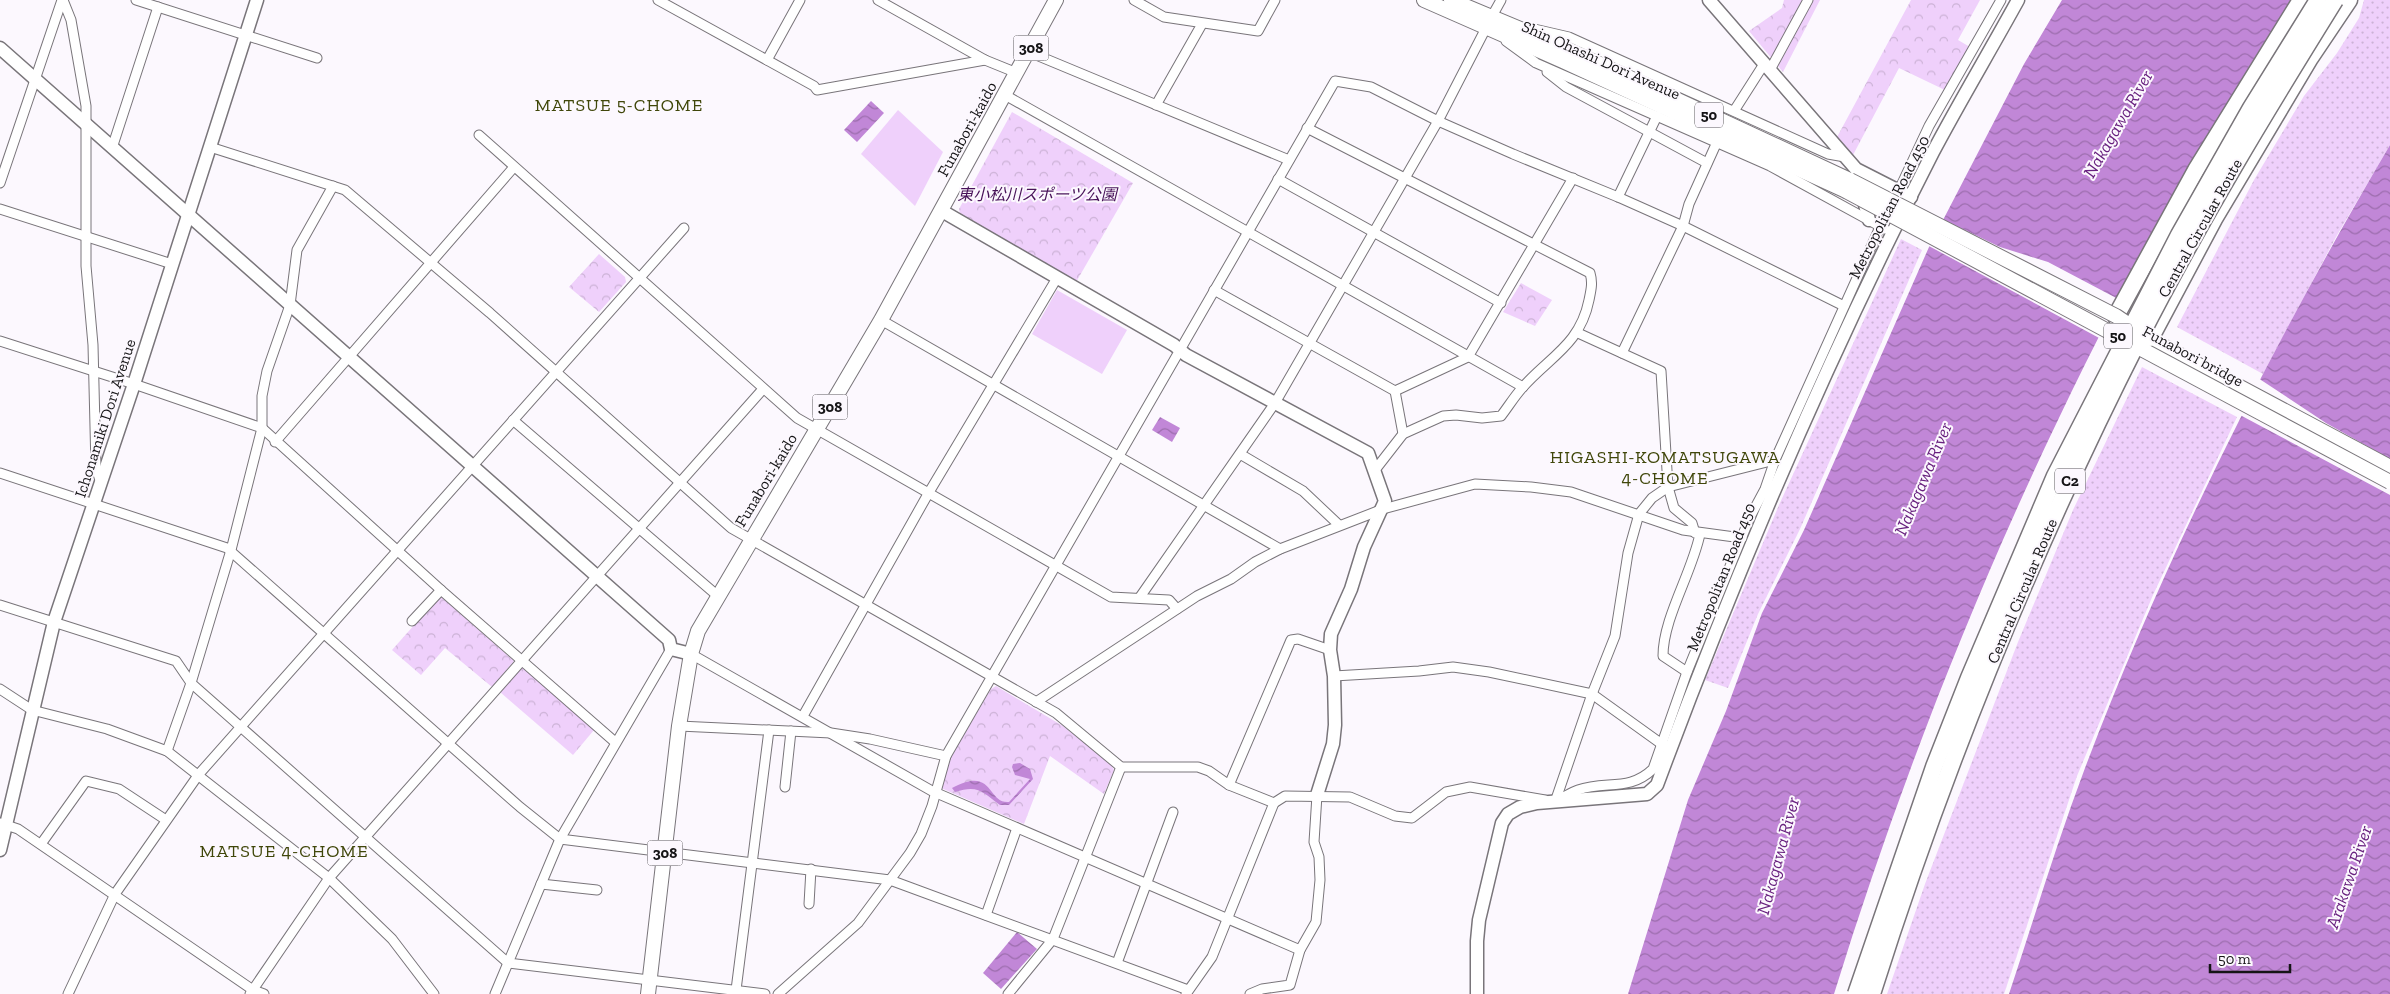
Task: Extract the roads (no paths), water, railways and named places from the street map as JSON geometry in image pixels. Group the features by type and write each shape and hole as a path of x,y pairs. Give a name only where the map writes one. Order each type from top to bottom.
{"highway":[{"path":"2301,0 2196,170 2116,316 2130,341 2150,339 2214,219 2310,58 2349,0"},
{"name":"Central Circular Route","path":"1856,994 1934,767 1968,678 2055,476 2188,219 2251,108 2318,0"},
{"name":"Central Circular Route","path":"1872,994 1916,857 1944,783 2025,580 2068,485 2139,338 2191,242 2266,110 2336,0"}],"main road":[{"name":"Funabori-kaido","path":"649,987 679,726 691,654 698,631 881,320 1056,0"},
{"name":"Shin Ohashi Dori Avenue","path":"1424,0 1493,25 1566,55 1851,180"},
{"name":"Shin Ohashi Dori Avenue","path":"1451,0 1493,25"},
{"name":"Funabori bridge","path":"1851,180 2116,316 2150,339 2390,467"},
{"name":"Funabori bridge","path":"1851,180 2130,341 2390,482"}],"street":[{"path":"0,183 62,0"},
{"path":"62,0 71,20 86,106 85,237 93,371 96,468 101,482"},
{"path":"136,0 317,58"},
{"name":"Ichonamiki Dori Avenue","path":"0,850 3,824 54,622 134,384 257,0"},
{"path":"658,0 814,86 817,90 985,60"},
{"path":"768,60 800,0"},
{"path":"878,0 985,60 1017,73"},
{"path":"1134,0 1164,17 1258,31 1275,0"},
{"path":"1140,597 1275,403 1493,25 1501,0"},
{"path":"1709,0 1845,157 1851,180 1869,220"},
{"path":"1734,111 1767,67 1808,0"},
{"path":"1898,190 1930,126 2001,0"},
{"name":"Metropolitan Road 450","path":"1477,994 1479,920 1502,824 1513,810 1537,803 1640,795 1653,791 1769,490 1892,233 1934,150 2018,0"},
{"path":"112,148 158,7"},
{"path":"1156,105 1202,24"},
{"path":"1493,25 1536,64 1566,87 1707,163"},
{"path":"1493,25 1569,37 1828,154 1845,157"},
{"path":"0,48 668,640 671,649 560,839 494,994"},
{"path":"1029,52 1289,160"},
{"path":"1536,64 1770,166 1892,233"},
{"path":"778,994 858,923 922,834 946,756 1335,81 1371,87 1438,121 1683,226 1844,306"},
{"path":"1005,95 1523,387"},
{"path":"1618,197 1657,116"},
{"path":"1307,128 1590,274 1593,284 1587,311 1578,333 1558,356 1523,387 1501,416 1482,418 1456,415 1442,416 1403,434 1375,470"},
{"path":"479,135 797,418 1111,597 1169,600 1176,609"},
{"path":"1622,353 1683,226 1689,204 1717,142"},
{"path":"210,147 345,190 431,262 732,528 1056,713 1121,766 1198,767 1209,771 1229,785 1274,803"},
{"path":"275,442 514,167"},
{"path":"1395,391 1468,357 1573,178"},
{"path":"1278,179 1501,303"},
{"path":"1851,180 1898,190 1911,197"},
{"path":"168,751 191,684 231,550 262,428 262,396 267,370 290,305 296,250 334,186"},
{"path":"0,209 172,264"},
{"path":"942,211 1180,351 1368,454 1375,470 1385,501 1383,509 1364,547 1350,589 1331,634 1330,650 1334,676 1335,725 1333,744 1317,795 1314,842 1319,857 1320,880 1316,922 1300,950 1290,985 1262,989 1250,994"},
{"path":"0,473 231,550 520,807 560,839 890,880 1117,963 1187,992 1212,957 1230,918 1274,803 1285,796 1350,797 1395,816 1412,818 1446,792 1470,787 1555,802 1578,790 1619,786 1642,779 1653,768 1663,745 1687,672 1742,538 1769,490 1775,460 1880,227"},
{"path":"68,994 115,894 199,774 242,728 471,466 557,373 684,228"},
{"path":"803,716 867,606 928,494 971,420 995,385 1057,278"},
{"path":"1214,290 1395,391"},
{"path":"881,320 1118,458 1280,549"},
{"path":"1578,333 1662,371 1668,486 1674,508 1692,523 1698,533 1696,551 1663,639 1663,656 1687,672"},
{"path":"0,341 262,428 275,442 441,590 615,742"},
{"path":"251,992 329,878 764,389"},
{"path":"1395,391 1403,434"},
{"path":"513,420 638,530 719,597"},
{"path":"1240,454 1303,491 1339,525"},
{"path":"1555,802 1592,694 1615,636 1628,553 1639,514 1652,498 1668,486 1775,460"},
{"path":"1036,702 1176,609 1280,549 1383,509 1475,484 1531,487 1571,492 1698,533 1742,538"},
{"path":"412,621 441,590"},
{"path":"0,605 176,661 191,684 508,963 649,987 736,990 765,994"},
{"path":"1229,785 1291,640 1298,639 1330,650"},
{"path":"671,649 691,654 936,792 1300,950"},
{"path":"1334,676 1453,667 1592,694 1663,745"},
{"path":"0,689 32,710 107,729 168,751 329,878 392,939 434,994"},
{"path":"679,726 831,733 870,739 946,756"},
{"path":"736,990 769,730"},
{"path":"785,787 791,731"},
{"path":"1008,994 1053,939 1121,766"},
{"path":"41,844 86,781 119,789 166,820"},
{"path":"1117,963 1148,884 1173,812"},
{"path":"3,824 18,829 115,894 251,992 264,994"},
{"path":"986,915 1018,828"},
{"path":"809,904 812,869"},
{"path":"541,884 597,890"}],"water":[{"name":"Nakagawa River","path":"2062,0 2291,0 2219,117 2152,236 2088,358 2029,482 1974,607 1923,735 1877,864 1834,994 1628,994 1688,800 1726,711 1762,613 1804,530 1929,247 2024,64"},
{"path":"871,101 884,113 857,142 844,130"},
{"name":"Arakawa River","path":"2390,145 2390,994 2009,994 2055,852 2085,768 2151,608 2224,450 2305,296"},
{"path":"1160,417 1180,428 1172,442 1152,430"},
{"path":"1020,763 1030,769 1033,779 1009,805 1000,805 975,789 955,792 952,788 966,782 976,781 983,783 1002,801 1009,802 1030,779 1015,775 1012,767 1013,764"},
{"path":"1017,932 1037,949 1001,989 983,973"}],"district":[{"name":"MATSUE 5-CHOME","path":"619,105"},
{"name":"HIGASHI-KOMATSUGAWA 4-CHOME","path":"1665,467"},
{"name":"MATSUE 4-CHOME","path":"284,851"}],"park label":[{"name":"東小松川スポーツ公園","path":"1037,194"}]}
